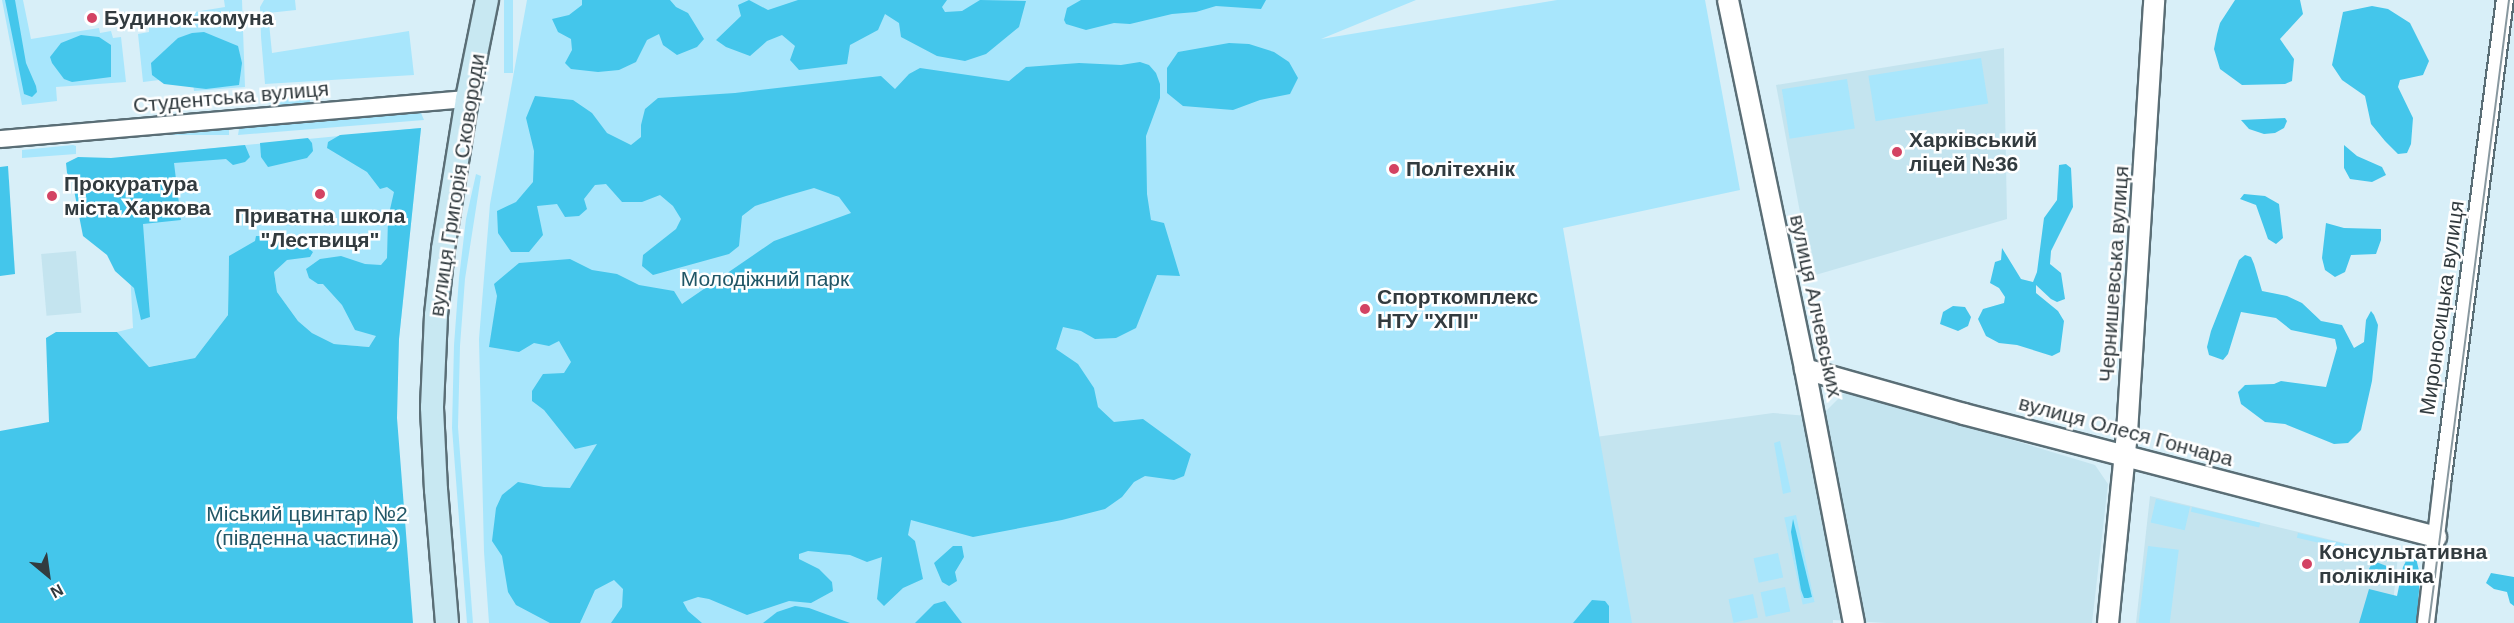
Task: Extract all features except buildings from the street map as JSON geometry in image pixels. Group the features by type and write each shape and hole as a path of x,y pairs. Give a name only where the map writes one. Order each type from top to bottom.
{"main road":[{"name":"вулиця Григорія Сковороди","path":"447,623 435,490 432,407 434,350 443,249 466,99 487,0"}],"street":[{"name":"вулиця Алчевських","path":"1728,0 1854,623"},
{"name":"Чернишевська вулиця","path":"2108,623 2125,456 2154,0"},
{"name":"Мироносицька вулиця","path":"2426,623 2505,0"},
{"name":"Студентська вулиця","path":"0,139 466,99"},
{"name":"вулиця Олеся Гончара","path":"1804,369 2436,537"}],"shaded area":[{"name":"Харківський ліцей №36","path":"2004,48 2007,219 1812,276 1776,85"},
{"path":"76,251 81,313 47,316 41,254"},
{"path":"1847,390 2095,465 2108,484 2092,623 1887,623 1833,620 1833,623 1590,623 1588,438 1773,413 1820,417"},
{"path":"2150,496 2398,556 2391,623 2136,623"}],"green space":[{"path":"2,0 23,0 31,39 99,28 100,33 111,31 113,38 121,37 126,82 56,87 57,101 22,105"},
{"path":"5,0 15,0 26,63 36,86 37,92 32,97 24,94"},
{"path":"224,0 242,0 245,87 194,91 192,76 143,82 138,34 149,32 149,25 158,23 158,18 225,7"},
{"path":"264,0 295,0 296,10 268,13 272,53 409,31 414,75 265,84 260,7"},
{"path":"504,0 513,0 513,73 504,73"},
{"path":"527,0 1416,0 1321,39 1557,0 1705,0 1740,190 1563,228 1632,623 489,623 484,552 479,339 490,204"},
{"path":"582,0 670,0 676,7 688,13 704,39 697,47 677,55 663,45 659,34 647,40 636,62 619,70 598,72 571,69 565,63 572,50 571,39 558,32 552,19 569,15 582,5"},
{"path":"749,0 768,10 798,0 947,0 942,7 945,12 962,11 980,0 1026,1 1019,27 986,54 965,61 937,56 901,37 899,23 885,14 878,30 850,45 847,64 799,70 790,60 795,46 782,35 767,41 750,56 726,47 716,40 741,16 738,5"},
{"path":"1081,0 1266,0 1261,9 1216,6 1196,12 1172,14 1130,24 1114,23 1086,30 1066,24 1064,20 1067,8"},
{"path":"2235,0 2300,0 2303,14 2280,39 2294,59 2292,81 2285,84 2242,85 2220,69 2214,49 2217,34 2220,23"},
{"path":"2372,6 2388,9 2410,23 2429,61 2423,75 2400,80 2398,87 2413,118 2411,144 2407,153 2398,154 2385,141 2371,124 2365,96 2342,80 2332,65 2343,12"},
{"path":"204,32 238,46 242,63 239,85 206,89 164,84 152,75 151,63 178,38"},
{"path":"81,35 99,37 111,45 111,77 72,82 64,79 52,63 50,57 61,43"},
{"path":"1229,43 1249,44 1274,52 1289,62 1298,78 1290,94 1260,100 1233,110 1183,106 1167,93 1167,68 1178,52"},
{"path":"1981,58 1988,103 1876,121 1868,76"},
{"name":"Молодіжний парк","path":"1140,62 1149,65 1156,73 1160,84 1160,98 1146,136 1147,194 1151,220 1164,223 1180,276 1157,275 1136,328 1116,338 1095,339 1081,331 1063,327 1056,349 1078,364 1094,388 1098,407 1114,422 1143,419 1191,454 1184,476 1174,480 1145,476 1134,482 1122,497 1105,509 1062,520 973,537 911,520 908,535 915,541 923,579 903,588 884,606 877,599 882,557 867,562 850,555 808,551 799,554 799,559 819,569 832,582 833,591 811,603 789,601 747,615 709,599 698,597 683,602 688,611 702,623 611,623 622,607 623,589 614,580 595,590 580,623 550,623 516,605 508,592 502,556 492,541 496,508 502,495 518,482 544,487 570,488 597,444 575,449 544,410 532,401 532,391 543,374 564,373 571,362 559,341 549,346 534,343 519,352 489,347 497,296 494,284 519,263 570,259 592,270 617,274 639,285 674,291 682,304 774,241 851,213 839,197 814,188 786,196 755,206 742,216 739,246 729,254 653,275 642,266 643,255 676,229 681,219 673,206 660,195 642,202 622,202 606,184 595,185 584,199 587,209 579,216 565,217 557,204 537,206 543,235 529,252 511,252 498,233 497,211 516,202 533,182 534,151 526,118 535,96 573,100 592,113 607,133 631,145 641,137 645,109 658,98 735,93 881,76 895,89 909,74 920,68 1009,81 1026,67 1079,63 1121,65"},
{"path":"1847,79 1855,128 1790,139 1782,89"},
{"path":"309,91 310,103 275,105 267,103 267,93"},
{"path":"421,113 424,120 238,135 239,129 244,126"},
{"path":"2285,118 2287,121 2284,128 2275,133 2264,134 2249,129 2241,120"},
{"path":"126,128 229,128 229,135 126,135"},
{"path":"421,128 399,339 377,336 369,347 334,344 312,333 298,321 277,292 274,272 229,256 228,315 195,358 148,367 117,332 133,328 124,157"},
{"name":"Міський цвинтар №2 (південна частина)","path":"421,128 399,339 397,418 413,623 0,623 0,431 49,422 46,338 56,332 117,332 149,367 195,358 228,315 229,256 255,241 256,236 264,236 269,241 298,240 313,252 310,257 287,260 274,272 277,292 298,321 312,333 334,344 369,347 376,336 355,330 342,305 323,284 318,284 309,278 306,269 320,259 341,256 365,264 381,265 387,258 388,218 394,192 387,187 380,189 367,172 327,148 328,142 340,135"},
{"path":"308,138 312,143 313,151 307,158 268,167 261,157 260,143"},
{"path":"245,145 250,157 245,162 233,165 226,159 174,163 181,220 143,224 150,317 141,320 134,288 115,271 107,255 83,236 72,180 67,173 66,163 78,157 111,158"},
{"path":"2344,145 2357,156 2382,167 2386,175 2372,182 2350,179 2344,168"},
{"path":"76,146 76,154 22,158 22,150"},
{"path":"2066,164 2071,168 2073,207 2051,251 2050,264 2061,273 2065,299 2057,302 2036,285 2036,293 2058,311 2064,321 2060,352 2052,356 2017,345 1999,343 1986,336 1978,319 1983,309 2004,303 2005,297 1999,288 1990,283 1995,262 2001,260 2002,248 2021,279 2033,282 2037,272 2044,218 2057,200 2059,165"},
{"path":"8,166 15,274 0,276 0,167"},
{"path":"476,174 481,176 465,279 460,346 458,427 473,623 467,623 452,428 454,345 459,278 466,219"},
{"path":"2244,194 2265,196 2279,204 2283,238 2276,244 2268,239 2256,205 2240,199"},
{"path":"2326,223 2344,228 2381,229 2381,240 2376,254 2351,255 2345,272 2335,277 2325,270 2322,258"},
{"path":"2245,255 2251,257 2262,291 2287,296 2302,303 2321,321 2342,325 2354,348 2364,342 2366,320 2371,311 2374,315 2378,325 2372,381 2361,430 2348,443 2334,444 2285,424 2265,422 2241,404 2238,392 2245,385 2274,384 2281,381 2326,387 2337,348 2335,339 2291,330 2276,318 2241,312 2228,354 2223,360 2209,355 2207,347 2211,331 2239,260"},
{"path":"1953,306 1965,307 1971,317 1968,326 1958,331 1940,324 1943,312"},
{"path":"1780,441 1791,492 1783,494 1774,443"},
{"path":"2156,499 2190,507 2185,530 2151,522"},
{"path":"2192,507 2260,523 2259,528 2191,512"},
{"path":"1796,515 1815,602 1803,605 1784,517"},
{"path":"1793,519 1812,597 1808,598 1804,598 1801,590 1791,532"},
{"path":"2298,533 2366,549 2365,554 2297,538"},
{"path":"953,546 962,546 964,557 955,572 957,581 949,586 942,582 934,563"},
{"path":"2148,546 2179,550 2170,623 2139,622"},
{"path":"1778,553 1783,577 1759,583 1754,558"},
{"path":"2408,557 2416,558 2420,575 2417,623 2359,623 2369,589 2397,596 2403,567"},
{"path":"2376,562 2392,568 2394,577 2389,585 2372,580 2369,569 2372,563"},
{"path":"2491,573 2514,577 2514,606 2510,603 2507,592 2494,589 2486,583"},
{"path":"1785,587 1790,611 1766,617 1761,592"},
{"path":"1753,594 1758,617 1734,623 1729,599"},
{"path":"1592,600 1605,601 1609,606 1609,623 1573,623"},
{"path":"945,601 962,623 915,623 934,604"},
{"path":"795,606 809,608 850,623 763,623 777,612"}],"tram line":[{"path":"2429,623 2509,0"}],"place":[{"name":"Будинок-комуна","path":"92,18"},
{"name":"Харківський ліцей №36","path":"1897,152"},
{"name":"Політехнік","path":"1394,169"},
{"name":"Приватна школа \"Лествиця\"","path":"320,194"},
{"name":"Прокуратура міста Харкова","path":"52,196"},
{"name":"Спорткомплекс НТУ \"ХПІ\"","path":"1365,309"},
{"name":"Консультативна поліклініка","path":"2307,564"}]}
